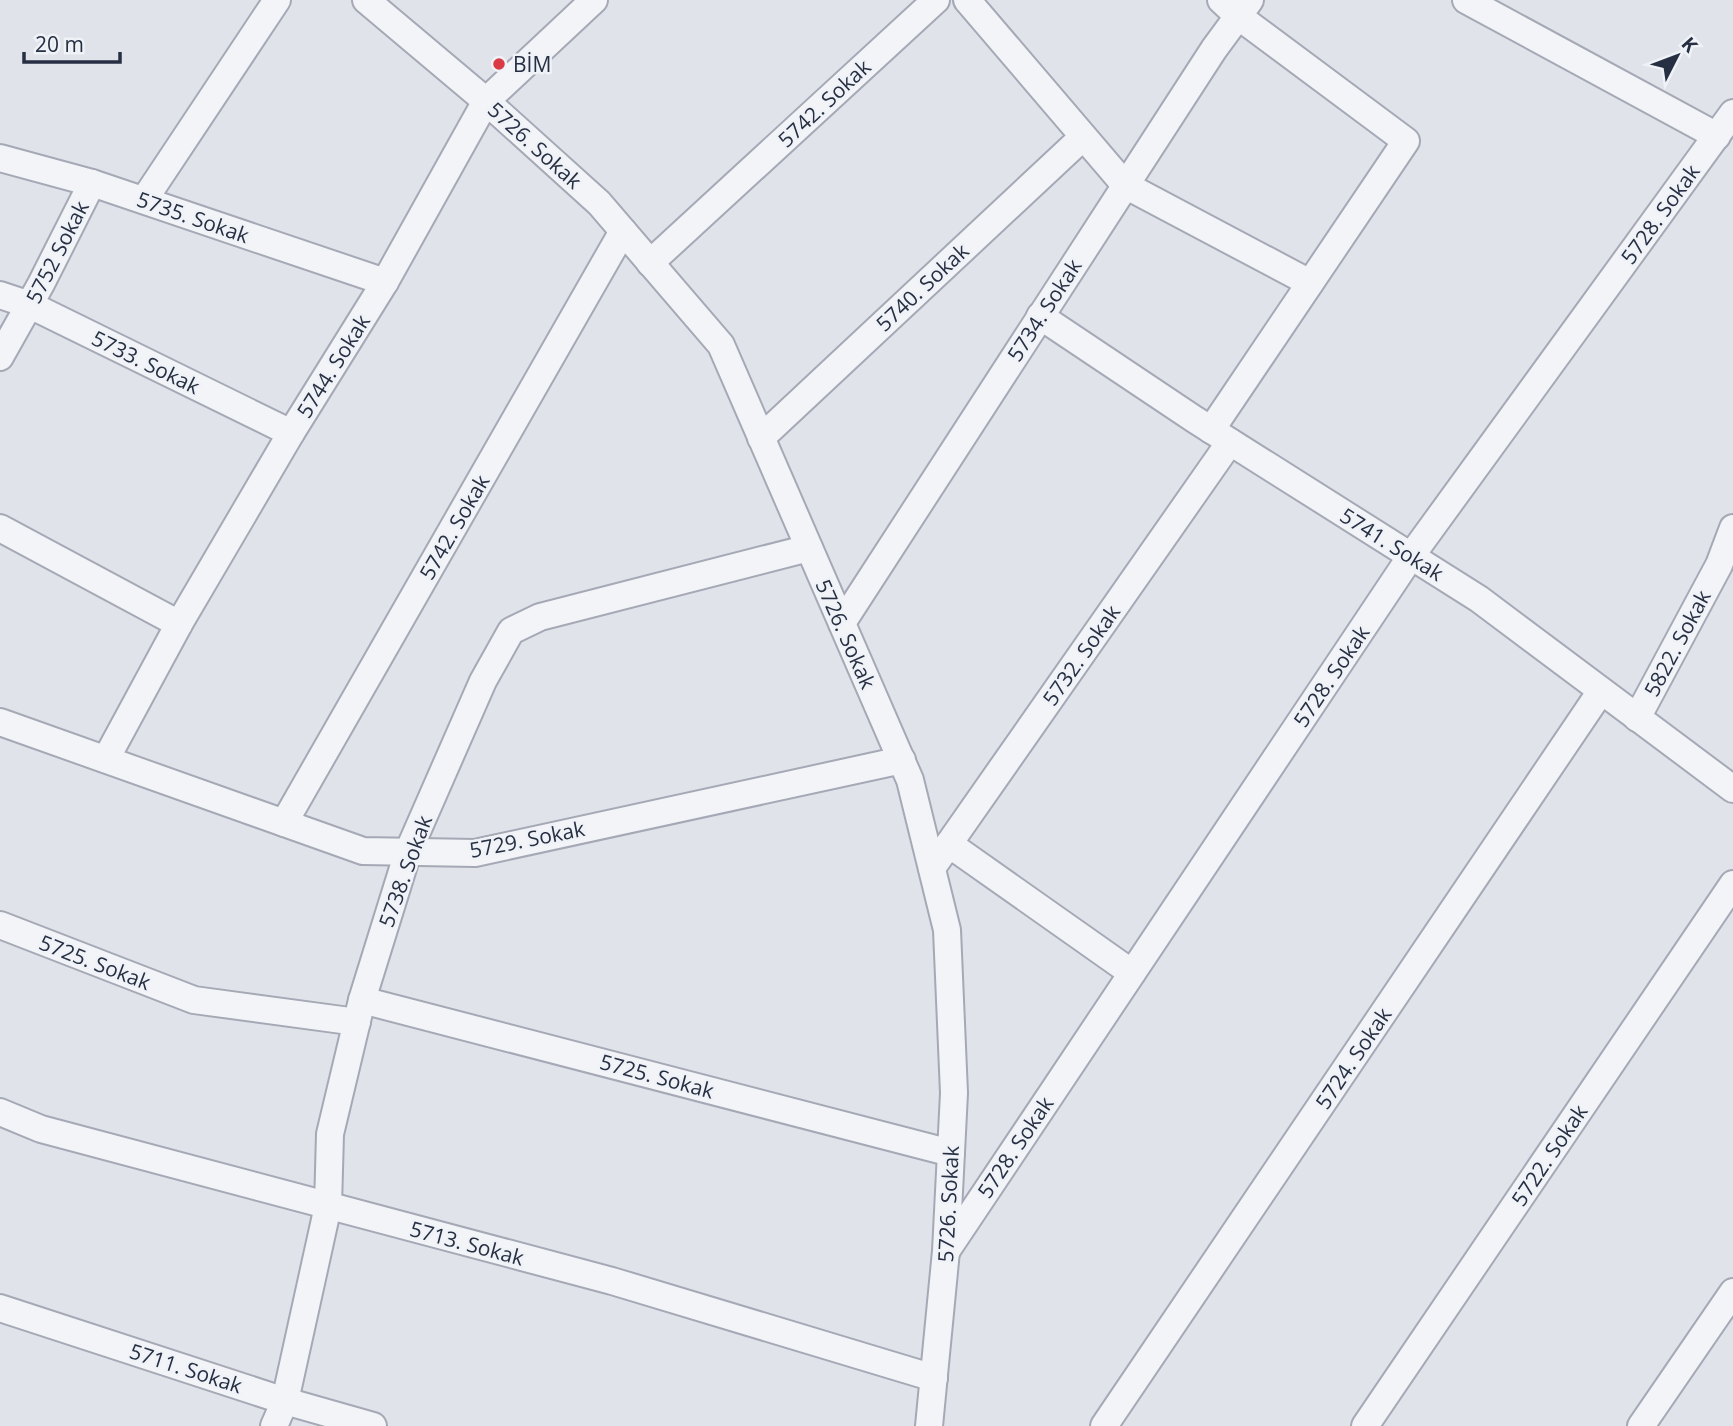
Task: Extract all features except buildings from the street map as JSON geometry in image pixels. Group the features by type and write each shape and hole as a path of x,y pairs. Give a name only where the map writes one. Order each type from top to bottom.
{"street":[{"name":"5744. Sokak","path":"106,759 179,624 291,433 385,282 486,101 594,0"},
{"name":"5742. Sokak","path":"650,263 936,0"},
{"path":"967,0 1125,185 1310,283"},
{"path":"1466,0 1717,136"},
{"path":"144,200 271,1"},
{"name":"5726. Sokak","path":"372,2 599,203 721,345 910,780 947,930 954,1093 946,1251 929,1426"},
{"name":"5734. Sokak","path":"842,623 1125,185 1236,5"},
{"name":"5732. Sokak","path":"932,868 1221,436 1310,283 1406,141 1236,5"},
{"name":"5728. Sokak","path":"946,1251 1411,556 1733,113"},
{"name":"5740. Sokak","path":"761,438 1083,136"},
{"name":"5735. Sokak","path":"0,158 92,183 385,282"},
{"name":"5752 Sokak","path":"0,357 30,305 92,183"},
{"name":"5742. Sokak","path":"284,823 623,231"},
{"name":"5733. Sokak","path":"0,295 30,305 291,433"},
{"name":"5741. Sokak","path":"1040,316 1221,436 1479,599 1733,789"},
{"path":"0,528 179,624"},
{"name":"5822. Sokak","path":"1637,718 1719,565 1733,528"},
{"name":"5738. Sokak","path":"274,1426 285,1401 328,1206 330,1134 359,1011 408,852 483,681 511,631 540,617 809,548"},
{"name":"5724. Sokak","path":"1104,1426 1601,691"},
{"name":"5729. Sokak","path":"0,722 363,852 475,853 902,760"},
{"path":"949,844 1132,973"},
{"name":"5722. Sokak","path":"1365,1426 1733,884"},
{"name":"5725. Sokak","path":"0,925 194,1000 359,1011 951,1153"},
{"name":"5713. Sokak","path":"0,1112 41,1129 612,1281 934,1378"},
{"path":"1641,1426 1733,1292"},
{"name":"5711. Sokak","path":"0,1308 285,1401 373,1426"}],"place":[{"name":"BİM","path":"499,64"}]}
